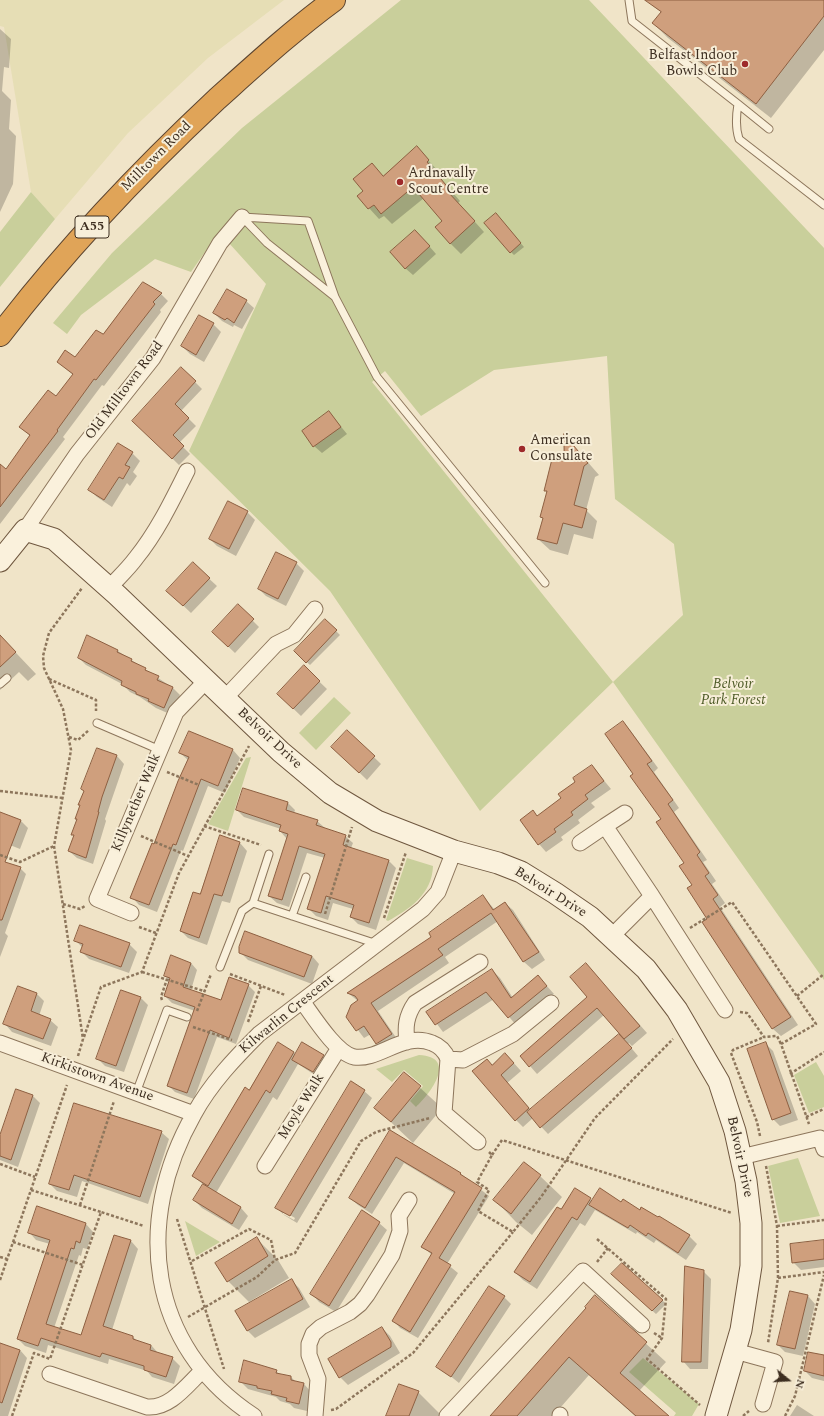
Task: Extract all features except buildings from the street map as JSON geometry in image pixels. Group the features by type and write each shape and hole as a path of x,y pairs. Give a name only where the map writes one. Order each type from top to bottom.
{"highway":[{"name":"Milltown Road","path":"0,334 127,187 189,125 249,70 334,0"}],"street":[{"name":"Old Milltown Road","path":"0,561 25,530 77,454 152,358 220,243 242,217"},
{"path":"109,588 136,559 170,504 187,471"},
{"name":"Belvoir Drive","path":"25,530 54,538 109,588 281,752 330,793 377,821 454,851 498,863 522,872 590,917 646,969 686,1026 719,1082 735,1132 741,1157 751,1218 751,1266 746,1302 735,1351 716,1416"},
{"path":"225,698 276,644 294,635 316,608"},
{"name":"Killynether Walk","path":"97,899 176,712 206,681"},
{"path":"580,843 625,812"},
{"path":"605,826 725,1010"},
{"name":"Kilwarlin Crescent","path":"254,1416 217,1388 194,1362 174,1324 163,1292 159,1251 160,1231 163,1192 171,1164 194,1114 214,1083 248,1046 302,1001 423,910 438,892 454,851"},
{"path":"612,936 652,896"},
{"path":"97,899 131,913"},
{"path":"408,1042 407,1020 409,1012 415,1003 480,962"},
{"path":"302,1001 339,1048 354,1057 364,1056 418,1039 437,1045 446,1052 448,1059 444,1114 478,1142"},
{"path":"448,1059 463,1060 512,1034 551,1003"},
{"name":"Kirkistown Avenue","path":"0,1043 194,1114"},
{"name":"Moyle Walk","path":"265,1166 339,1048"},
{"path":"741,1157 822,1144"},
{"path":"315,1416 318,1379 309,1355 309,1344 313,1334 321,1327 350,1312 360,1304 367,1295 392,1255 400,1231 399,1216 408,1200"},
{"path":"447,1416 583,1271 642,1325"},
{"path":"735,1351 775,1362 763,1404"},
{"path":"50,1374 147,1407 156,1408 165,1404 202,1370"}],"lane":[{"path":"629,0 632,21 769,129"},
{"path":"738,104 736,120 739,139 824,205"},
{"path":"242,217 308,221 335,298 377,377 545,583"},
{"path":"242,217 267,243 335,298"},
{"path":"0,684 7,678"},
{"path":"97,723 160,750"},
{"path":"220,967 242,911 253,903 269,854"},
{"path":"292,916 306,877"},
{"path":"253,903 376,944"},
{"path":"136,1093 167,1010 191,1018"}],"path":[{"path":"83,1039 54,846 71,750 63,709 48,679 44,668 43,656 49,633 93,574"},
{"path":"48,679 96,700 97,723 78,740 69,736"},
{"path":"142,972 162,918 188,856 243,754 260,732"},
{"path":"153,766 199,785"},
{"path":"0,791 63,798"},
{"path":"321,926 357,809"},
{"path":"204,826 262,845 269,854"},
{"path":"126,830 188,856"},
{"path":"376,944 412,835"},
{"path":"0,855 20,862 54,846"},
{"path":"63,904 80,909 97,899"},
{"path":"677,935 732,902 816,1024 781,1044"},
{"path":"197,1012 214,966 220,967 230,974 302,1001"},
{"path":"0,1280 101,987 142,972 204,991"},
{"path":"797,996 824,974"},
{"path":"167,979 161,997 167,1010"},
{"path":"248,1046 244,1032 261,986"},
{"path":"725,1010 747,1013 764,1037 777,1036 812,1132 822,1144"},
{"path":"191,1018 192,1026 248,1046"},
{"path":"315,1416 336,1409 413,1353 541,1197 595,1118 686,1026"},
{"path":"790,1074 824,1052"},
{"path":"80,1205 119,1086"},
{"path":"806,1117 824,1110"},
{"path":"174,1324 205,1309 257,1277 275,1260 295,1254 361,1141 376,1132 444,1114"},
{"path":"513,1232 478,1211 489,1190 477,1182 502,1140 751,1218"},
{"path":"478,1142 492,1155"},
{"path":"0,1164 35,1177"},
{"path":"31,1190 160,1231"},
{"path":"163,1192 173,1207 192,1261 205,1309 229,1383 229,1397"},
{"path":"12,1416 34,1353 50,1359 102,1212"},
{"path":"777,1226 824,1220"},
{"path":"192,1261 249,1229 271,1240 275,1260"},
{"path":"13,1242 83,1265"},
{"path":"0,1257 7,1259"},
{"path":"778,1278 824,1273 795,1396 785,1416"}],"shaded area":[{"path":"0,0 284,0 208,58 128,133 55,219 31,192 4,27 0,26"}],"green space":[{"name":"Belvoir Park Forest","path":"401,0 589,0 824,248 824,980 613,682 480,811 330,591 189,451 266,284 219,232 191,272 155,259 81,315 67,334 53,323 112,253 242,128","holes":["607,356 615,499 674,544 683,615 613,682 372,382 385,371 421,416 494,370"]},
{"path":"31,192 55,219 0,287 0,232"},
{"path":"334,697 351,713 316,750 299,733"},
{"path":"251,757 228,831 208,824 246,758"},
{"path":"407,858 433,866 432,876 429,885 418,900 412,906 388,921 386,920"},
{"path":"419,1055 431,1057 437,1062 439,1069 434,1085 416,1107 410,1101 423,1086 404,1070 392,1082 376,1069"},
{"path":"816,1062 824,1076 824,1107 809,1113 794,1075"},
{"path":"798,1158 820,1216 780,1223 768,1166"},
{"path":"185,1221 220,1242 196,1256"},
{"path":"643,1358 699,1404 692,1416 674,1416 676,1413 629,1372"}],"place":[{"name":"Belfast Indoor Bowls Club","path":"745,64"},
{"name":"Ardnavally Scout Centre","path":"400,182"},
{"name":"American Consulate","path":"522,449"}]}
